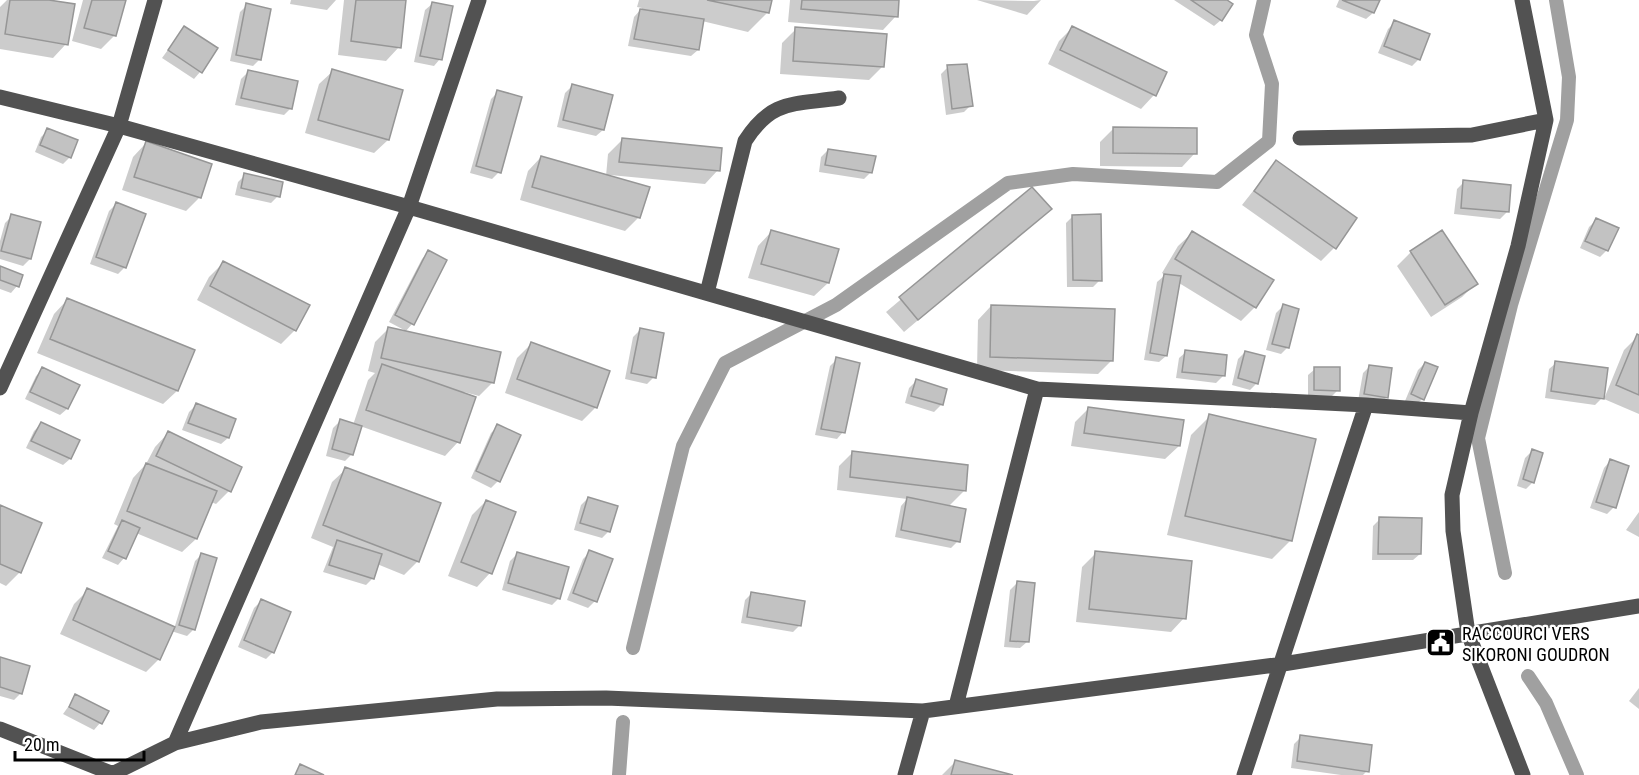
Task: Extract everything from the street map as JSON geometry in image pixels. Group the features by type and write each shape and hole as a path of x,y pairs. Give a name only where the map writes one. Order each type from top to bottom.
{"street":[{"path":"0,388 119,126 155,0"},
{"path":"175,743 409,207 479,0"},
{"path":"1522,0 1546,120 1518,246 1471,413 1452,495 1453,531 1468,633 1523,775"},
{"path":"0,97 119,126 409,207 1037,389 1366,405 1471,413"},
{"path":"707,293 745,141 758,120 777,108 839,98"},
{"path":"1300,138 1472,135 1546,120"},
{"path":"956,706 1037,389"},
{"path":"1244,775 1283,664 1366,405"},
{"path":"0,729 113,775 175,743 261,722 497,699 606,698 922,711 1283,664 1639,606"},
{"path":"905,775 922,711"}],"building":[{"path":"10,0 49,0 75,4 68,45 5,34"},
{"path":"92,0 126,0 116,36 84,28"},
{"path":"356,0 406,0 401,48 351,41"},
{"path":"707,0 772,0 769,13"},
{"path":"802,0 899,0 898,17 801,9"},
{"path":"1191,0 1227,0 1233,4 1222,21"},
{"path":"1342,0 1380,0 1374,13"},
{"path":"432,2 453,6 442,60 420,56"},
{"path":"246,3 271,9 261,60 236,55"},
{"path":"640,9 704,19 699,50 634,39"},
{"path":"1394,20 1430,34 1420,60 1384,46"},
{"path":"184,26 218,48 202,73 168,50"},
{"path":"1072,26 1167,72 1156,96 1060,50"},
{"path":"795,27 887,34 884,67 793,61"},
{"path":"967,64 973,106 952,109 947,65"},
{"path":"332,69 403,90 389,140 318,120"},
{"path":"248,70 298,81 292,109 241,98"},
{"path":"572,84 613,95 604,130 563,120"},
{"path":"497,90 522,97 501,173 476,166"},
{"path":"1113,127 1197,128 1197,154 1113,153"},
{"path":"47,128 78,140 71,158 40,145"},
{"path":"622,138 722,148 720,171 619,162"},
{"path":"146,141 212,164 201,198 134,177"},
{"path":"828,149 876,156 872,173 825,165"},
{"path":"541,156 650,187 640,218 532,187"},
{"path":"1276,160 1357,218 1336,249 1254,191"},
{"path":"244,173 283,182 280,197 241,188"},
{"path":"1463,180 1511,185 1509,212 1461,208"},
{"path":"1032,187 1052,209 918,320 899,297"},
{"path":"116,202 146,214 126,268 96,257"},
{"path":"11,214 41,222 31,259 1,251"},
{"path":"1101,214 1102,281 1073,280 1072,215"},
{"path":"1596,218 1619,228 1608,251 1585,241"},
{"path":"771,230 839,249 829,283 761,264"},
{"path":"1442,230 1478,284 1445,305 1410,251"},
{"path":"1192,231 1274,280 1256,308 1175,259"},
{"path":"428,250 447,260 414,325 395,315"},
{"path":"223,261 310,305 296,331 210,286"},
{"path":"0,266 23,275 19,287 0,280"},
{"path":"1164,274 1181,276 1167,356 1150,353"},
{"path":"67,298 195,350 178,391 50,339"},
{"path":"1283,304 1299,309 1289,348 1272,344"},
{"path":"991,305 1115,309 1113,361 990,357"},
{"path":"388,327 501,352 494,383 381,358"},
{"path":"640,328 664,333 656,378 631,373"},
{"path":"1637,334 1639,335 1639,395 1616,385"},
{"path":"531,342 610,371 597,408 517,379"},
{"path":"1185,350 1227,355 1225,376 1182,372"},
{"path":"1245,351 1265,356 1258,384 1238,378"},
{"path":"836,357 860,363 845,433 821,429"},
{"path":"1555,361 1608,368 1604,399 1551,391"},
{"path":"1425,362 1438,367 1424,400 1411,394"},
{"path":"382,364 476,397 460,443 366,410"},
{"path":"1369,365 1392,368 1388,398 1364,394"},
{"path":"42,367 80,385 68,409 30,392"},
{"path":"1314,367 1340,367 1340,391 1314,390"},
{"path":"916,379 947,389 943,405 911,396"},
{"path":"196,403 236,419 229,438 188,423"},
{"path":"1088,407 1184,420 1180,446 1084,433"},
{"path":"1209,414 1316,439 1292,541 1185,516"},
{"path":"340,419 362,426 353,455 332,449"},
{"path":"41,422 80,440 71,459 31,441"},
{"path":"497,424 521,435 500,482 476,471"},
{"path":"168,431 242,467 231,492 156,456"},
{"path":"1532,449 1543,453 1534,483 1523,479"},
{"path":"852,451 968,465 966,491 850,477"},
{"path":"1610,459 1629,466 1616,508 1596,502"},
{"path":"146,463 217,491 197,539 127,511"},
{"path":"345,467 441,503 419,562 323,525"},
{"path":"588,497 618,506 610,532 580,523"},
{"path":"907,497 966,509 960,542 901,530"},
{"path":"486,500 516,512 492,574 461,562"},
{"path":"0,505 42,523 21,573 0,564"},
{"path":"1379,517 1422,518 1421,554 1378,554"},
{"path":"122,520 140,528 126,559 108,551"},
{"path":"337,540 382,554 374,579 329,565"},
{"path":"589,550 613,559 597,602 573,593"},
{"path":"1095,551 1192,561 1186,619 1089,609"},
{"path":"517,552 569,567 560,599 508,583"},
{"path":"201,553 217,558 195,630 179,625"},
{"path":"1017,581 1035,583 1029,642 1010,641"},
{"path":"87,588 175,627 160,660 73,620"},
{"path":"751,592 805,601 801,626 747,617"},
{"path":"261,599 291,612 274,653 244,640"},
{"path":"0,657 30,666 22,694 0,687"},
{"path":"75,694 109,711 102,724 69,707"},
{"path":"1300,735 1372,745 1369,772 1297,761"},
{"path":"955,760 1013,775 951,775"},
{"path":"300,764 324,775 295,775"}],"waterway":[{"path":"633,648 683,446 725,363 836,305 1008,183 1073,174 1217,182 1269,141 1272,84 1256,35 1264,0"},
{"path":"1505,573 1478,438 1511,305 1567,120 1569,77 1556,0"},
{"path":"1528,676 1546,703 1577,775"},
{"path":"619,775 623,722"}],"place":[{"name":"RACCOURCI VERS SIKORONI GOUDRON","path":"1441,643"}]}
